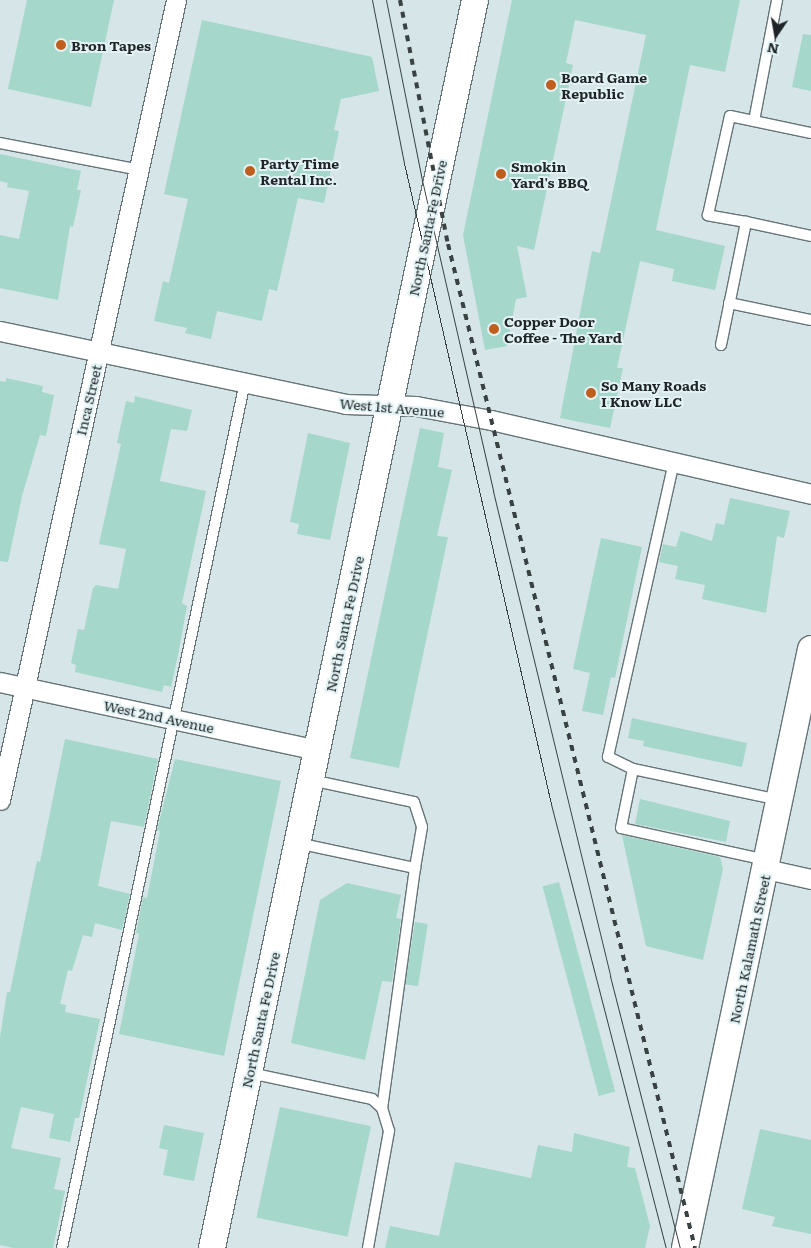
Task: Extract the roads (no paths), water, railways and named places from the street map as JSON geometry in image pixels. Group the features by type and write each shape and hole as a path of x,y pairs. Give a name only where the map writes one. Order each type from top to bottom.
{"main road":[{"name":"North Santa Fe Drive","path":"212,1248 475,0"},
{"name":"North Kalamath Street","path":"685,1248 811,649"}],"street":[{"name":"Inca Street","path":"0,800 23,687 140,170 176,0"},
{"name":"West 1st Avenue","path":"0,332 345,404 432,408 811,494"},
{"name":"West 2nd Avenue","path":"0,682 317,750"},
{"path":"767,865 811,879"}],"lane":[{"path":"754,121 776,0"},
{"path":"811,133 730,116 708,215 811,236"},
{"path":"0,143 140,170"},
{"path":"721,345 746,222"},
{"path":"729,303 811,320"},
{"path":"62,1248 245,382"},
{"path":"674,462 608,757 633,769 780,800"},
{"path":"633,769 621,828 767,865"},
{"path":"311,780 414,802 422,827 382,1108 389,1131 368,1248"},
{"path":"298,843 415,868"},
{"path":"249,1073 372,1098 382,1108"}],"tram line":[{"path":"372,0 404,163 551,804 666,1248"},
{"path":"386,0 422,180 493,491 610,976 680,1248"}],"railway":[{"path":"400,0 448,244 695,1248"}],"place":[{"name":"Bron Tapes","path":"61,45"},
{"name":"Board Game Republic","path":"551,85"},
{"name":"Party Time Rental Inc.","path":"250,171"},
{"name":"Smokin Yard's BBQ","path":"501,174"},
{"name":"Copper Door Coffee - The Yard","path":"494,329"},
{"name":"So Many Roads I Know LLC","path":"591,393"}]}
